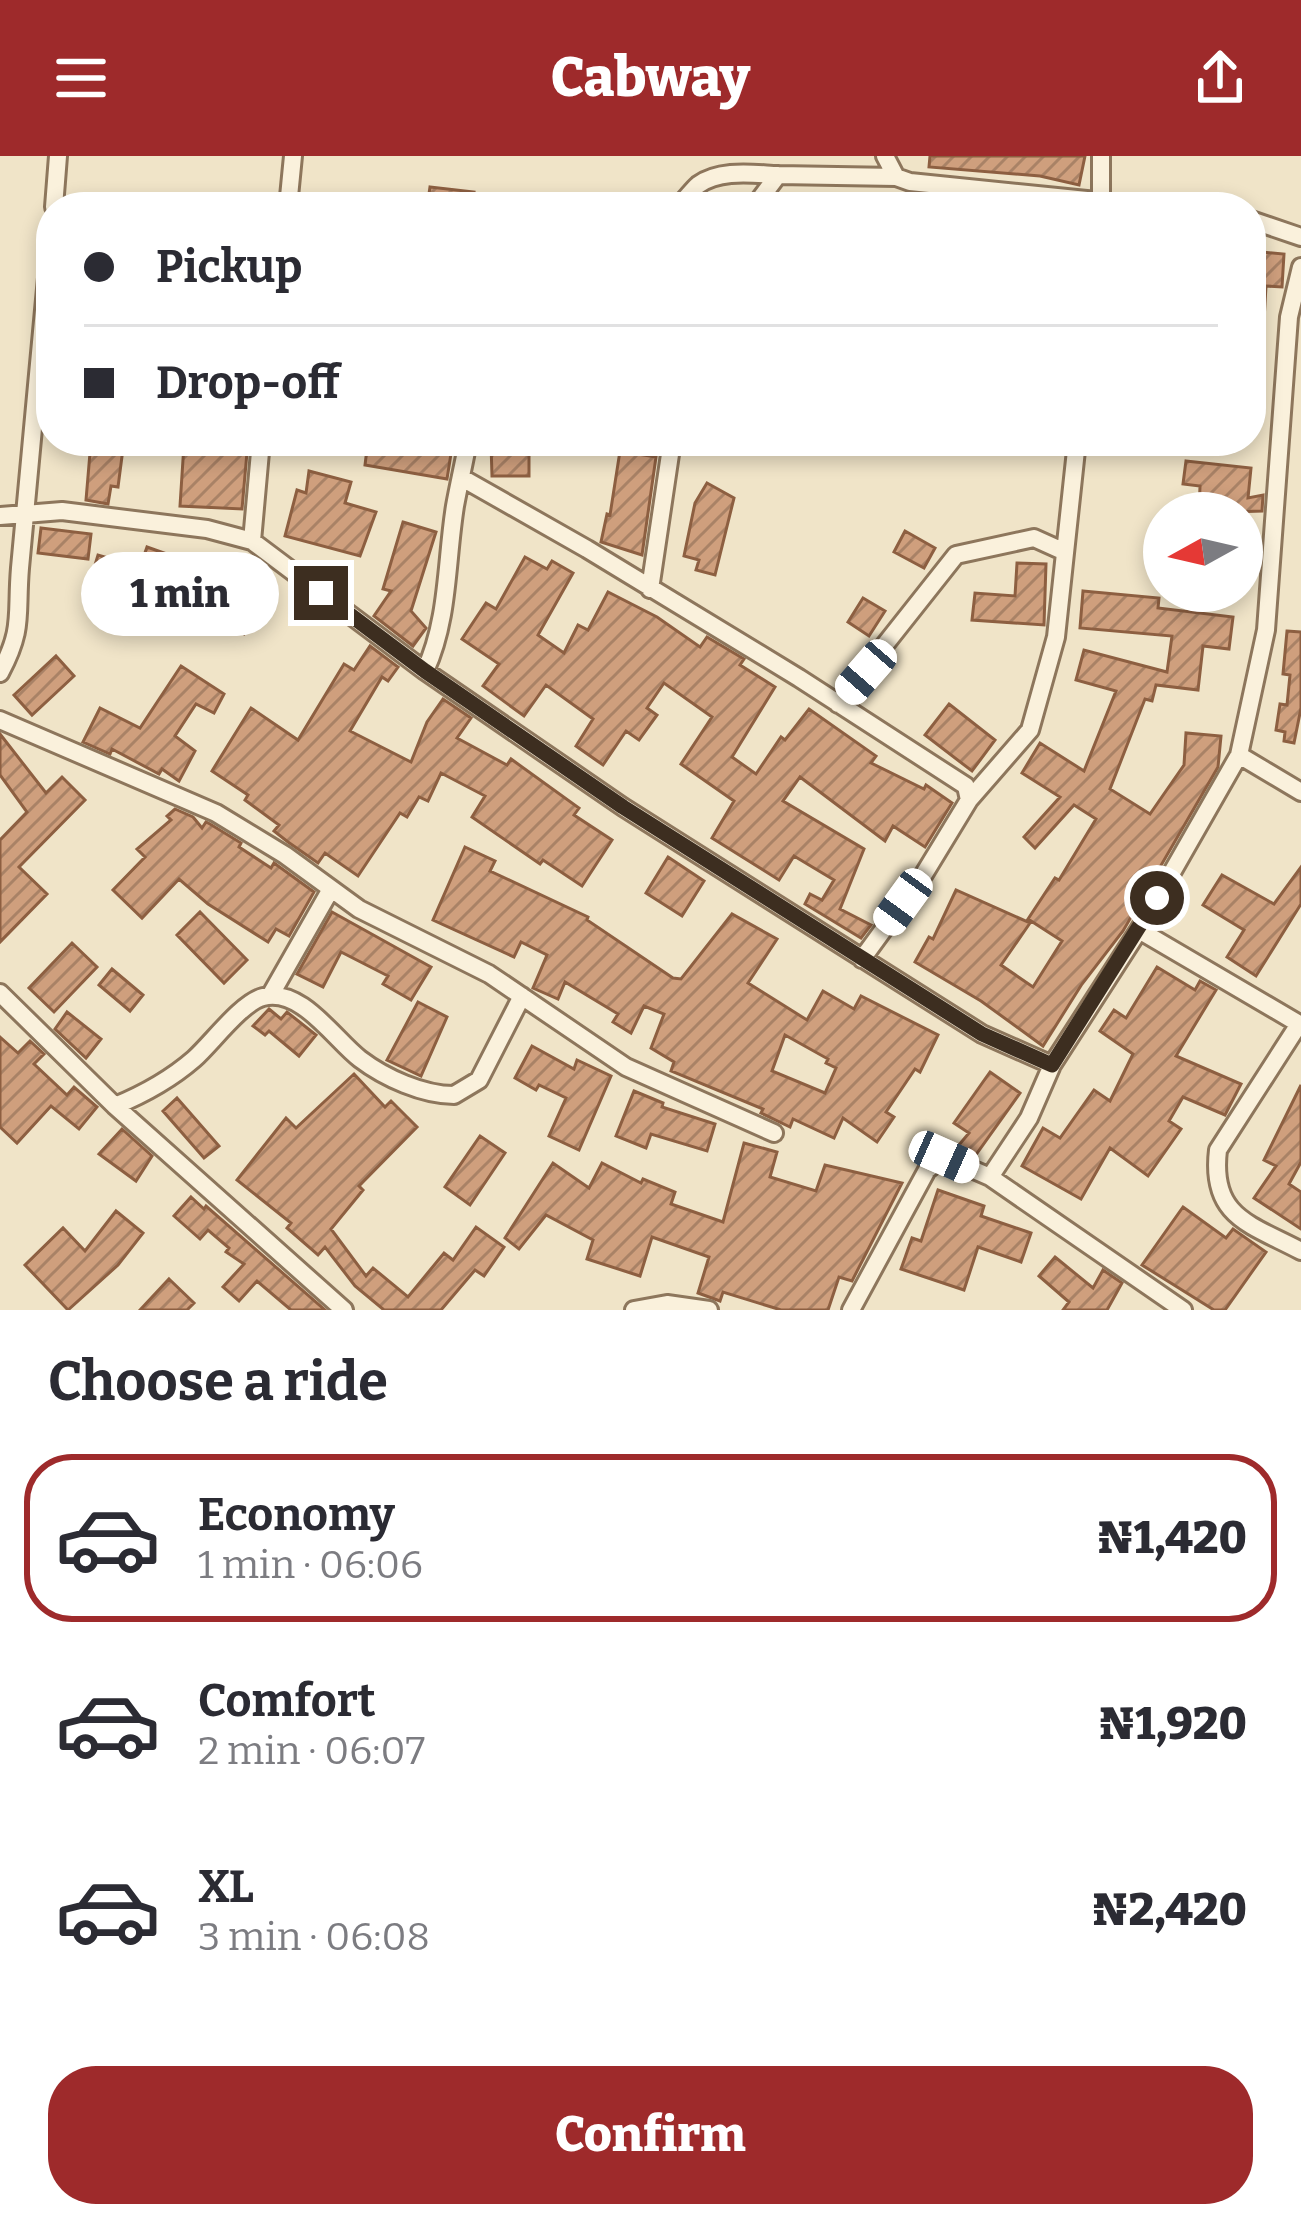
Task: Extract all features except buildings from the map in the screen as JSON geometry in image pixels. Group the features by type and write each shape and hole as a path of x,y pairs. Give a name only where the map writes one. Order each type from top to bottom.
{"street":[{"path":"55,192 58,156"},
{"path":"289,192 293,156"},
{"path":"885,156 896,177"},
{"path":"1101,156 1101,192"},
{"path":"691,192 714,178 742,173 896,177 997,192"},
{"path":"765,192 778,175"},
{"path":"1266,225 1301,237"},
{"path":"990,1177 1029,1118 1052,1065 1139,930 1239,754 1266,630 1288,317 1301,267"},
{"path":"0,673 21,622 18,595 36,390"},
{"path":"252,541 260,456"},
{"path":"425,671 435,651 444,608 465,456"},
{"path":"650,589 670,456"},
{"path":"862,959 970,800 1030,730 1056,637 1075,456"},
{"path":"462,478 966,785 970,800"},
{"path":"0,516 62,512 207,530 252,541 425,671 623,807 982,1034 1052,1065"},
{"path":"838,704 956,555 1034,538 1065,552"},
{"path":"0,720 217,813 358,909 489,974 626,1067 774,1133"},
{"path":"1239,754 1301,792"},
{"path":"271,996 331,889"},
{"path":"1139,930 1300,1024 1218,1150 1216,1168 1221,1199 1233,1214 1301,1251"},
{"path":"0,993 115,1106 344,1310"},
{"path":"115,1106 148,1092 193,1060 254,1001 271,996 289,999 362,1060 398,1081 448,1095 479,1080 522,996"},
{"path":"851,1310 927,1170 944,1157 990,1177 1183,1310"},
{"path":"634,1310 668,1304 709,1310"}],"route":[{"path":"321,593 623,807 982,1034 1052,1065 1157,898"}]}
